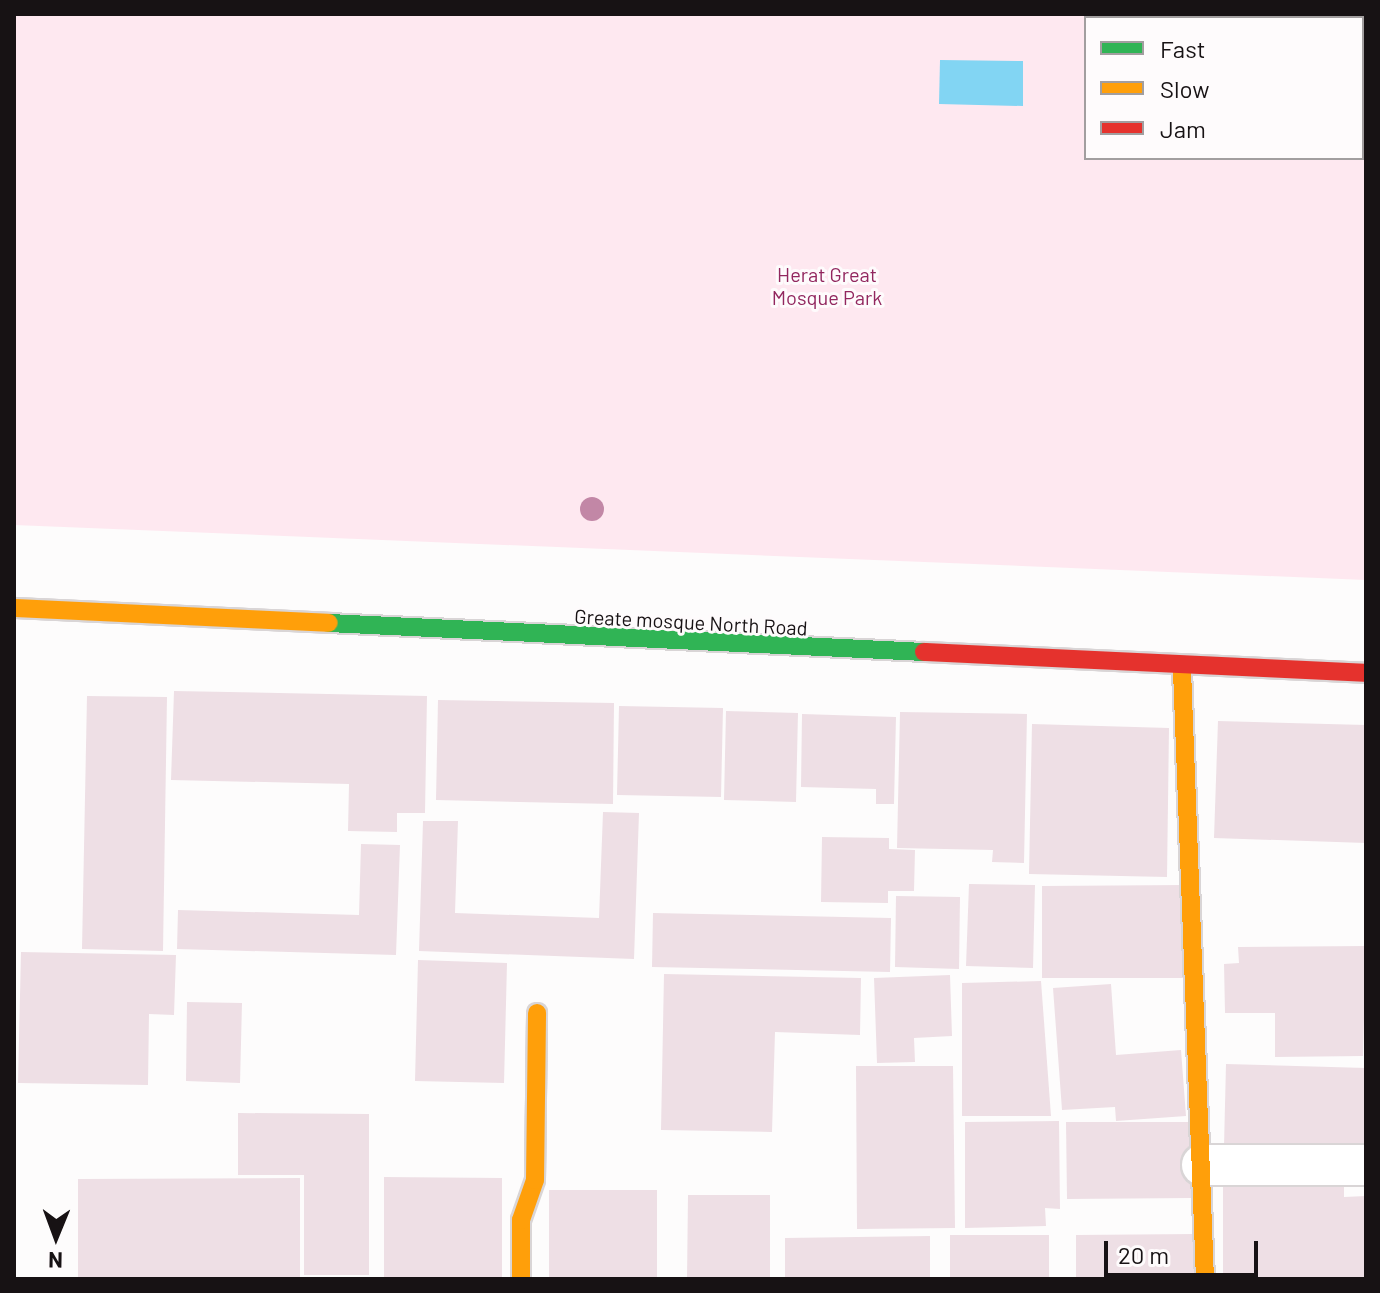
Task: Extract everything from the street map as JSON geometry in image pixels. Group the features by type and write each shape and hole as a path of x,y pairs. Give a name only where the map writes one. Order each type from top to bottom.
{"street":[{"name":"Greate mosque North Road","path":"14,608 1182,670 1366,673"},
{"path":"1182,670 1205,1279"},
{"path":"521,1279 521,1220 535,1180 537,1013"},
{"path":"1202,1165 1366,1165"}],"green space":[{"name":"Herat Great Mosque Park","path":"14,14 1366,14 1366,580 14,525"}],"water":[{"path":"940,60 1023,61 1023,106 939,104"}],"building":[{"path":"174,691 427,696 425,813 397,813 397,832 348,831 349,784 171,780"},
{"path":"87,696 167,697 163,951 82,949"},
{"path":"438,700 614,703 613,804 436,800"},
{"path":"619,706 723,708 721,797 617,795"},
{"path":"726,711 798,713 796,802 724,800"},
{"path":"900,712 1027,714 1024,863 992,862 993,850 897,848"},
{"path":"802,714 896,717 894,804 876,804 876,789 801,787"},
{"path":"1218,721 1366,725 1366,843 1214,838"},
{"path":"1032,724 1169,728 1167,877 1029,874"},
{"path":"603,812 639,813 634,959 419,951 423,821 458,821 455,913 599,918"},
{"path":"822,837 889,838 889,849 915,850 914,891 888,891 888,903 821,902"},
{"path":"361,844 400,845 396,955 177,949 178,910 359,915"},
{"path":"969,884 1035,885 1033,968 966,966"},
{"path":"1184,885 1184,978 1042,978 1042,886"},
{"path":"896,896 960,897 959,969 895,967"},
{"path":"653,913 891,918 890,972 652,967"},
{"path":"1366,946 1363,1056 1275,1057 1275,1013 1225,1013 1224,964 1239,963 1238,947"},
{"path":"21,952 176,955 174,1015 149,1014 148,1085 18,1083"},
{"path":"418,960 507,963 504,1083 415,1081"},
{"path":"664,974 861,978 860,1035 775,1032 772,1132 661,1130"},
{"path":"950,975 952,1036 914,1038 915,1062 877,1063 874,978"},
{"path":"1041,981 1051,1116 962,1116 962,983"},
{"path":"1111,984 1116,1055 1181,1050 1186,1116 1116,1121 1115,1107 1062,1110 1053,988"},
{"path":"187,1002 242,1003 240,1083 186,1081"},
{"path":"1226,1064 1366,1068 1366,1150 1224,1146"},
{"path":"856,1066 953,1066 955,1228 857,1229"},
{"path":"238,1113 369,1114 369,1275 304,1275 304,1175 238,1175"},
{"path":"1059,1121 1060,1209 1045,1208 1046,1226 965,1228 965,1122"},
{"path":"1066,1122 1191,1122 1191,1198 1067,1199"},
{"path":"1344,1175 1344,1197 1366,1196 1366,1279 1223,1279 1223,1176"},
{"path":"384,1177 502,1178 502,1279 384,1279"},
{"path":"300,1178 300,1279 78,1279 78,1179"},
{"path":"549,1190 657,1190 657,1279 549,1279"},
{"path":"688,1195 770,1195 770,1279 687,1279"},
{"path":"1195,1234 1195,1279 1076,1279 1076,1235"},
{"path":"950,1235 1049,1235 1049,1279 950,1279"},
{"path":"930,1236 930,1279 785,1279 785,1238"}],"traffic: fast":[{"path":"329,623 924,652"}],"traffic: slow":[{"path":"14,608 329,623"},
{"path":"1182,670 1205,1279"},
{"path":"521,1279 521,1220 535,1180 537,1013"}],"traffic: jam":[{"path":"924,652 1366,673"}]}
